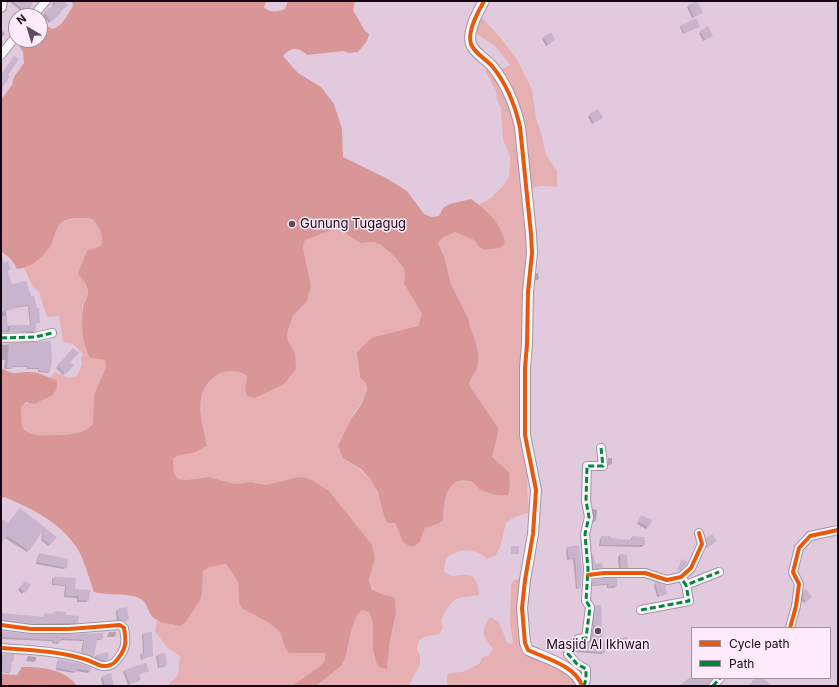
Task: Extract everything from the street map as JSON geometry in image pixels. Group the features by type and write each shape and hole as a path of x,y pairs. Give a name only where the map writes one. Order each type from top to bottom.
{"street":[{"path":"1,7 2,1"},
{"path":"484,1 472,28 470,37 471,44 500,77 517,113 520,127 531,234 532,254 528,292 525,368 525,435 536,490 533,534 522,608 525,643 528,650 572,671 583,686"},
{"path":"1,55 8,46"},
{"path":"1,338 35,337 52,333"},
{"path":"583,686 586,679 586,669 577,664 568,654 572,645 578,639 586,638 590,606 586,601 588,575 585,534 589,517 586,501 587,466 603,466 601,448"},
{"path":"790,627 796,606 799,584 793,572 799,548 810,536 838,530"},
{"path":"588,575 604,573 645,573 667,580 681,577 692,568 702,544 699,533"},
{"path":"686,585 719,572"},
{"path":"641,610 689,601 686,585 681,577"},
{"path":"1,624 31,629 61,629 120,625 124,628 126,645 114,663 103,667 84,659 53,652 1,648"}],"shaded area":[{"path":"72,1 266,1 264,8 274,12 285,9 288,1 355,1 353,10 365,31 369,34 367,41 358,52 350,53 343,51 307,55 301,50 292,49 283,56 298,73 321,87 334,104 342,129 343,157 386,178 407,191 424,214 431,217 439,216 443,208 450,204 471,199 493,218 501,230 505,244 499,248 485,250 478,246 474,240 455,232 442,238 438,243 444,256 451,284 469,320 478,352 478,363 469,385 499,429 492,457 509,472 510,487 508,495 487,493 469,481 455,483 447,492 443,520 438,524 425,528 420,542 414,546 409,546 403,542 395,523 388,523 384,516 378,492 371,480 361,469 343,458 338,446 351,419 362,403 367,389 365,382 360,377 357,352 374,337 418,326 422,314 404,284 405,270 396,258 381,245 374,242 360,243 338,228 305,240 303,247 311,287 307,301 293,316 287,333 288,341 295,353 296,369 284,384 255,398 247,396 245,390 247,376 244,374 229,371 216,375 207,385 201,401 202,419 207,446 194,453 179,455 173,459 174,474 179,479 186,480 209,477 235,484 251,482 266,485 302,477 310,479 329,491 372,545 375,559 369,580 372,589 395,598 396,613 390,641 387,669 380,668 376,661 373,647 372,619 369,612 362,610 357,615 352,628 345,659 341,666 316,686 292,686 320,666 325,660 325,653 289,653 285,648 280,632 269,623 243,609 239,604 238,582 226,564 210,567 203,571 202,594 200,600 186,622 180,626 164,623 153,618 145,602 141,599 124,595 94,592 77,548 54,523 24,506 4,497 1,499 1,368 12,373 36,373 57,381 57,388 53,395 34,404 26,402 21,407 22,427 31,434 62,435 79,433 89,428 93,424 94,395 106,367 105,360 90,358 85,346 83,334 83,307 88,291 85,283 78,274 87,251 101,246 102,241 101,231 92,219 74,218 61,223 57,228 48,249 41,258 27,267 17,269 10,259 1,252 1,100 12,85 14,77 24,63 23,52 21,48 48,48 48,26 52,29 59,26 73,6"},
{"path":"481,17 500,37 517,60 532,89 536,118 546,155 557,171 557,187 539,186 523,193 528,249 522,312 523,424 521,446 526,459 528,472 527,490 529,509 528,513 517,516 506,522 501,545 496,555 487,559 477,552 467,550 456,552 446,558 444,571 452,576 471,576 476,580 479,595 455,600 441,620 443,627 440,634 426,636 419,640 417,649 420,656 420,664 409,686 316,686 341,666 345,659 352,628 357,615 362,610 369,612 373,618 373,655 380,668 387,669 390,641 396,613 395,598 379,592 371,585 370,581 375,559 302,477 266,485 251,482 235,484 209,477 186,480 179,479 174,474 173,459 179,455 194,453 207,446 202,419 201,401 207,385 213,378 223,372 230,371 236,371 244,374 247,376 245,390 247,396 295,353 288,341 287,333 293,316 307,301 311,287 303,247 305,240 338,228 360,243 374,242 381,245 396,258 405,270 404,284 422,314 418,326 374,337 365,382 366,388 364,397 353,414 346,438 343,458 359,469 372,482 378,493 384,516 388,523 395,523 403,542 420,542 425,528 438,524 443,520 446,496 448,490 455,482 469,481 476,484 509,472 492,457 499,429 469,385 478,363 476,346 469,320 451,284 444,256 438,243 442,238 455,232 474,240 478,246 488,212 479,205 491,198 503,186 509,176 510,156 503,140 501,108 497,100 496,91 485,70 490,68 495,73 510,65 495,46 477,34 477,25"},
{"path":"78,218 92,219 99,227 103,237 99,250 84,280 88,294 82,307 90,358 105,360 106,367 94,395 93,424 88,430 72,435 33,435 22,427 21,407 57,382 50,378 55,372 69,378 77,376 82,364 81,359 83,354 73,344 63,342 59,316 47,317 39,292 33,287 24,268 36,261 51,245 58,226 63,221"},
{"path":"226,564 238,582 239,604 243,609 269,623 280,632 285,648 325,653 325,660 320,666 292,686 167,686 178,675 180,656 168,648 155,632 157,620 173,625 186,622 202,594 203,571 210,567"},
{"path":"522,578 524,648 548,664 568,674 573,679 575,686 447,686 447,674 463,671 480,663 482,657 489,655 493,649 484,634 485,626 490,617 499,622 507,642 511,644 513,642 510,623 511,585 514,580"},
{"path":"22,667 52,670 66,676 77,686 1,686 1,674 17,675"}],"building":[{"path":"12,1 34,1 30,5 31,8 21,8"},
{"path":"52,1 64,1 68,5 51,22 48,18 48,9 55,4"},
{"path":"697,1 703,13 694,17 688,5"},
{"path":"696,18 700,27 684,33 681,25"},
{"path":"708,26 713,36 705,40 700,31"},
{"path":"551,32 555,40 548,45 543,37"},
{"path":"14,56 19,59 8,75 10,76 1,90 1,71 3,72"},
{"path":"598,109 603,118 594,123 589,114"},
{"path":"1,256 4,263 8,261 11,269 7,270 12,284 26,281 31,296 34,296 37,308 39,308 40,323 36,323 36,331 10,332 10,325 31,325 29,305 14,307 14,309 1,312"},
{"path":"1,316 7,316 8,330 1,331"},
{"path":"51,341 52,361 50,372 39,371 39,368 28,368 28,366 14,366 14,368 7,368 9,343"},
{"path":"73,348 79,353 70,362 74,365 66,374 57,366"},
{"path":"20,508 57,537 50,545 42,538 44,529 29,551 7,536 1,544 1,518 8,523"},
{"path":"641,515 652,520 649,527 638,522"},
{"path":"712,534 717,541 707,547 706,538"},
{"path":"601,536 611,536 611,538 632,540 632,536 645,537 645,545 601,545"},
{"path":"579,545 582,569 581,588 577,588 575,558 569,559 567,547"},
{"path":"511,546 519,546 519,554 511,554"},
{"path":"39,553 68,559 67,568 37,562"},
{"path":"620,554 627,555 628,568 621,568"},
{"path":"592,555 594,555 595,564 602,563 603,568 593,569"},
{"path":"682,559 688,562 680,571 677,569"},
{"path":"54,577 76,578 75,589 90,590 89,601 78,600 79,596 66,596 66,585 53,584"},
{"path":"617,578 617,586 608,587 608,584 592,585 593,580"},
{"path":"25,581 31,585 25,593 19,588"},
{"path":"655,582 665,585 667,594 659,596"},
{"path":"806,589 812,597 806,602 803,598 804,591"},
{"path":"595,605 601,605 602,628 604,628 602,640 606,641 605,653 576,650 581,644 591,641 595,625 593,625"},
{"path":"127,607 129,620 119,620 117,609"},
{"path":"54,611 66,612 66,615 79,616 78,623 31,624 1,620 1,613 44,617 45,613 54,614"},
{"path":"1,631 31,634 103,633 103,639 97,639 94,657 82,653 84,640 61,638 61,642 53,642 53,640 1,637"},
{"path":"152,632 153,656 142,659 141,653 144,652 143,633"},
{"path":"627,637 628,648 621,648 620,638"},
{"path":"108,652 109,659 104,661 97,658 96,655"},
{"path":"165,653 167,665 159,667 158,654"},
{"path":"3,654 14,654 11,672 2,672"},
{"path":"58,659 85,665 91,668 91,671 77,669 77,672 57,668"},
{"path":"146,663 149,671 139,674 141,680 130,684 124,670"},
{"path":"111,673 114,686 105,686 102,676"},
{"path":"689,678 712,679 708,686 679,686"},
{"path":"754,679 764,679 772,686 748,686"}],"marked path":[{"path":"1,338 35,337 52,333"},
{"path":"584,686 586,669 577,664 568,654 572,645 578,639 586,638 590,607 586,601 588,569 585,534 589,517 586,501 587,466 603,466 601,448"},
{"path":"683,581 686,585 719,572"},
{"path":"641,610 689,601 686,585"},
{"path":"713,686 719,679"}],"cycle path":[{"path":"484,1 476,16 470,33 471,44 480,56 489,63 497,73 506,87 515,111 520,127 531,234 532,253 528,292 525,368 525,435 536,490 533,534 522,608 525,643 528,650 567,668 579,679 582,686"},
{"path":"790,627 796,606 799,584 793,572 799,548 810,536 838,530"},
{"path":"588,575 604,573 645,573 667,580 681,577 691,568 702,544 699,533"},
{"path":"1,625 31,629 69,629 120,625 124,628 125,640 125,647 118,658 113,664 107,666 64,654 1,648"}],"place":[{"name":"Gunung Tugagug","path":"292,224"},
{"name":"Masjid Al Ikhwan","path":"598,631"}]}
